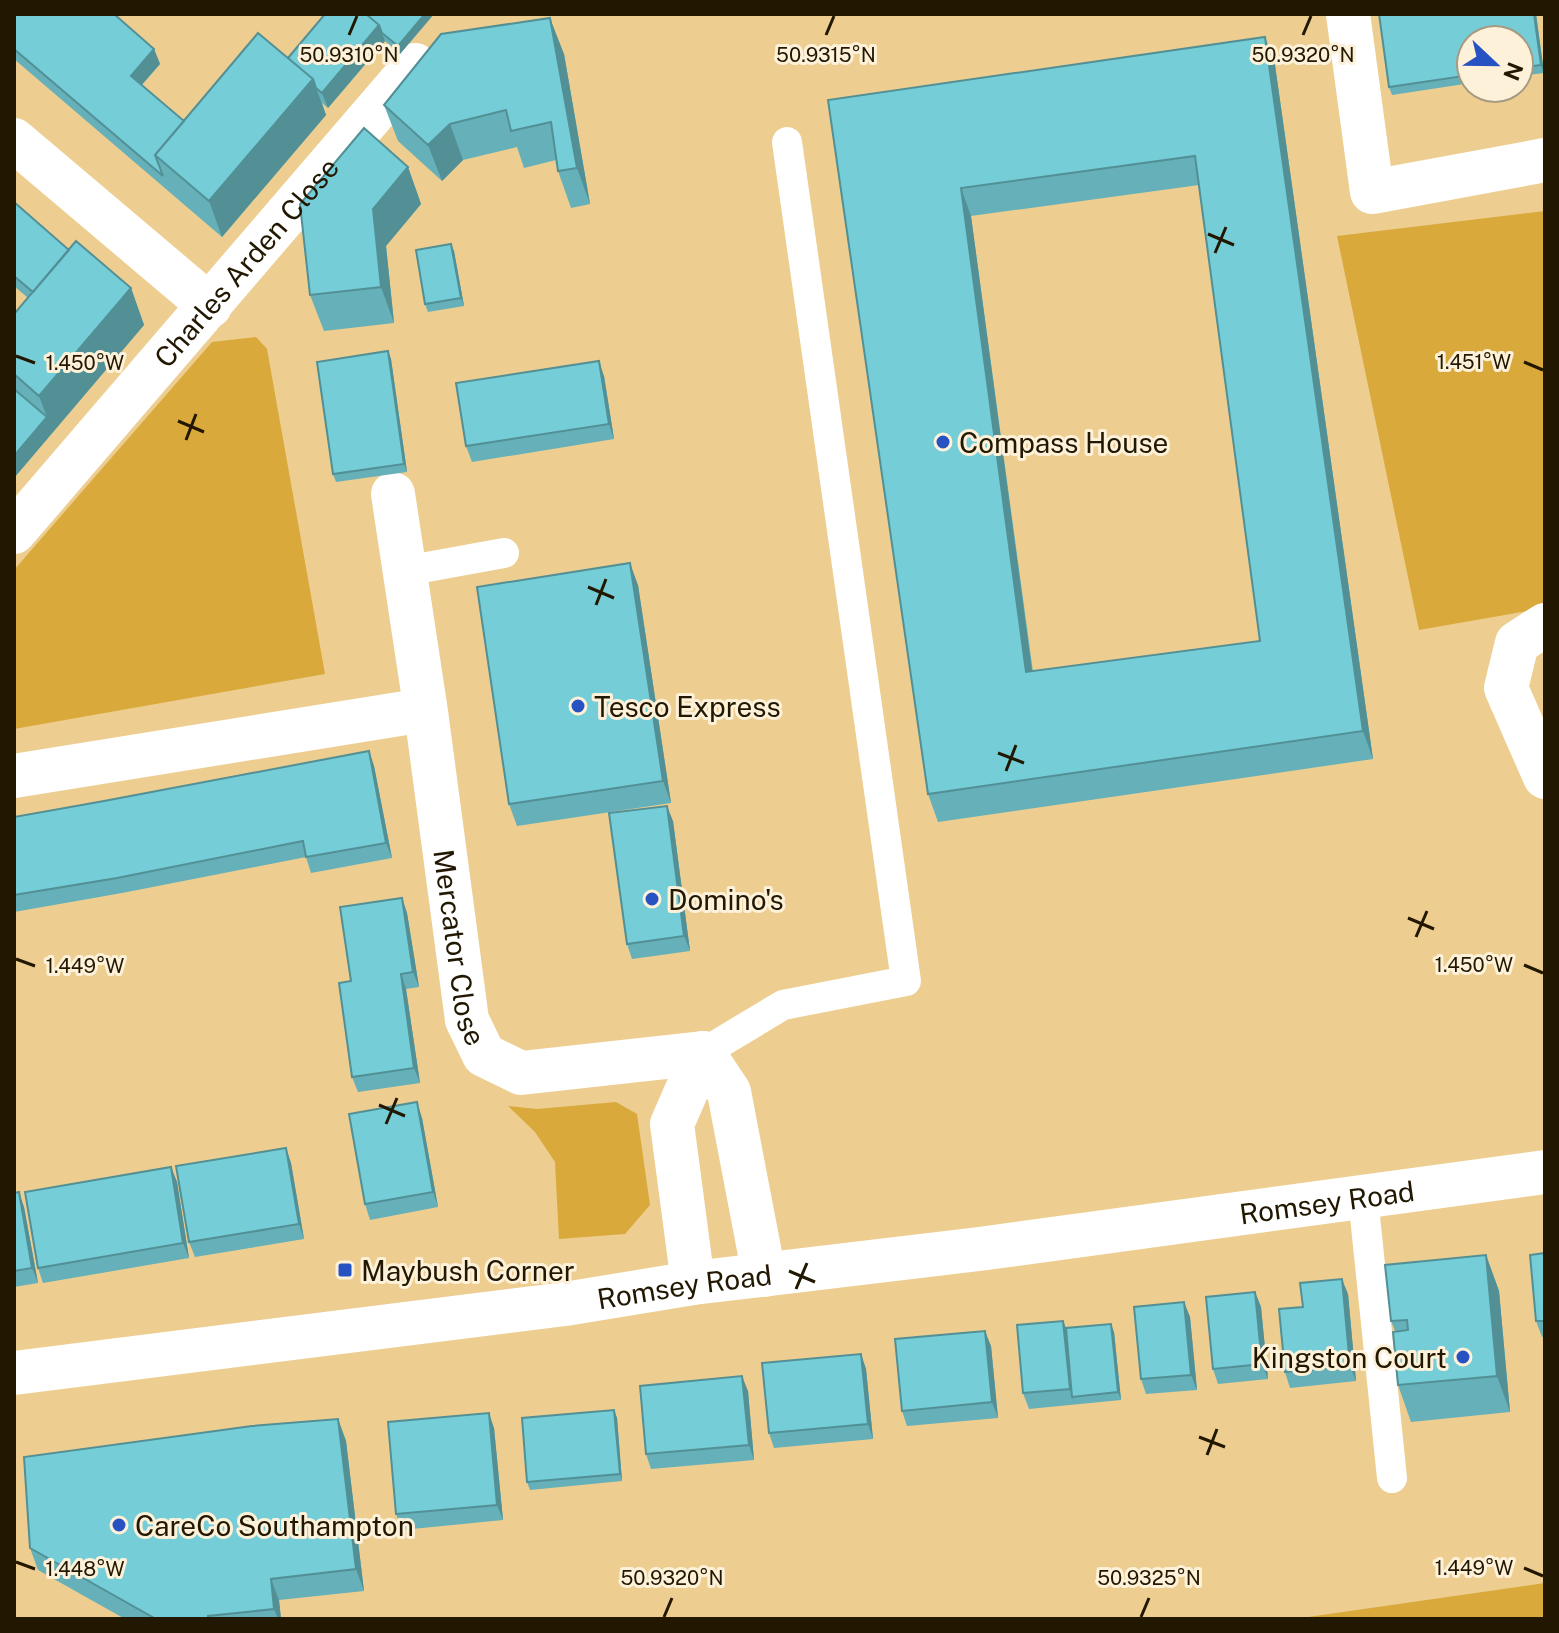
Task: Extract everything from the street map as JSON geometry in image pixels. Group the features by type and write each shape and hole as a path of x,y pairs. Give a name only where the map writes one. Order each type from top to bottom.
{"street":[{"path":"1348,14 1372,192 1545,160"},
{"name":"Charles Arden Close","path":"14,532 415,65"},
{"path":"14,140 210,306"},
{"name":"Mercator Close","path":"393,494 467,1020 484,1055 521,1073 703,1053"},
{"path":"1545,625 1517,643 1506,688 1545,777"},
{"path":"14,776 424,710"},
{"path":"703,1053 729,1092 764,1275"},
{"path":"693,1283 672,1124 703,1053"},
{"name":"Romsey Road","path":"14,1373 565,1304 693,1283 1545,1172"}],"lane":[{"path":"703,1053 783,1005 906,981 787,142"},
{"path":"405,571 504,553"},
{"path":"1363,1197 1392,1478"}],"shaded area":[{"path":"1545,211 1545,608 1419,630 1337,236"},
{"path":"256,337 267,349 325,674 14,729 14,570 212,342"},
{"path":"616,1102 637,1114 650,1205 625,1234 559,1239 555,1162 535,1132 508,1106 537,1109"},
{"path":"1545,1583 1545,1619 1294,1619"}],"building":[{"path":"14,14 114,14 154,49 131,76 184,121 155,155 163,176 14,49"},
{"path":"325,14 366,14 379,25 322,93 313,79 288,58"},
{"path":"366,14 425,14 398,46"},
{"path":"1379,14 1534,14 1541,65 1535,66 1535,24 1455,24 1455,77 1389,87"},
{"path":"550,18 577,168 558,171 551,122 511,131 506,110 450,124 428,145 384,105 441,34"},
{"path":"258,33 313,79 209,201 155,155"},
{"name":"Compass House","path":"1265,37 1363,731 928,794 828,100","holes":["1195,156 1260,641 1026,672 961,188"]},
{"path":"364,128 408,167 373,209 381,287 310,295 300,204"},
{"path":"14,202 69,250 33,292 14,276"},
{"path":"76,241 131,288 39,396 14,374 14,314"},
{"path":"451,244 461,298 425,304 416,250"},
{"path":"388,351 404,464 333,474 317,362"},
{"path":"599,361 609,424 466,446 456,383"},
{"path":"14,389 47,417 14,456"},
{"name":"Tesco Express","path":"630,563 663,781 509,804 477,587"},
{"path":"369,751 386,843 306,857 303,841 14,895 14,817"},
{"path":"667,806 684,936 627,944 609,813"},
{"path":"402,898 413,972 401,974 414,1068 352,1077 339,983 351,981 340,907"},
{"path":"417,1102 433,1192 365,1204 349,1114"},
{"path":"286,1148 299,1224 189,1242 176,1166"},
{"path":"171,1167 183,1243 38,1268 25,1192"},
{"path":"19,1192 32,1268 14,1271 14,1193"},
{"path":"1545,1253 1545,1321 1536,1321 1530,1255"},
{"name":"Kingston Court","path":"1486,1255 1497,1376 1398,1385 1393,1332 1408,1330 1407,1320 1391,1321 1385,1265"},
{"path":"1342,1279 1350,1366 1285,1372 1279,1309 1303,1307 1300,1283"},
{"path":"1255,1292 1262,1364 1213,1369 1206,1297"},
{"path":"1184,1302 1191,1375 1141,1379 1134,1307"},
{"path":"1063,1321 1070,1389 1023,1393 1017,1325"},
{"path":"1111,1324 1118,1392 1072,1397 1066,1328"},
{"path":"985,1331 992,1402 902,1411 895,1339"},
{"path":"861,1354 868,1424 769,1433 762,1363"},
{"path":"742,1376 749,1445 646,1454 640,1386"},
{"path":"614,1410 620,1474 527,1482 522,1418"},
{"path":"489,1413 497,1505 396,1514 388,1422"},
{"path":"338,1419 356,1569 271,1579 274,1609 208,1616 208,1619 156,1619 30,1548 24,1457 252,1426"}],"place":[{"name":"Compass House","path":"943,442"},
{"name":"Tesco Express","path":"578,706"},
{"name":"Domino's","path":"652,899"},
{"name":"Maybush Corner","path":"345,1270"},
{"name":"Kingston Court","path":"1463,1357"},
{"name":"CareCo Southampton","path":"119,1525"}]}
